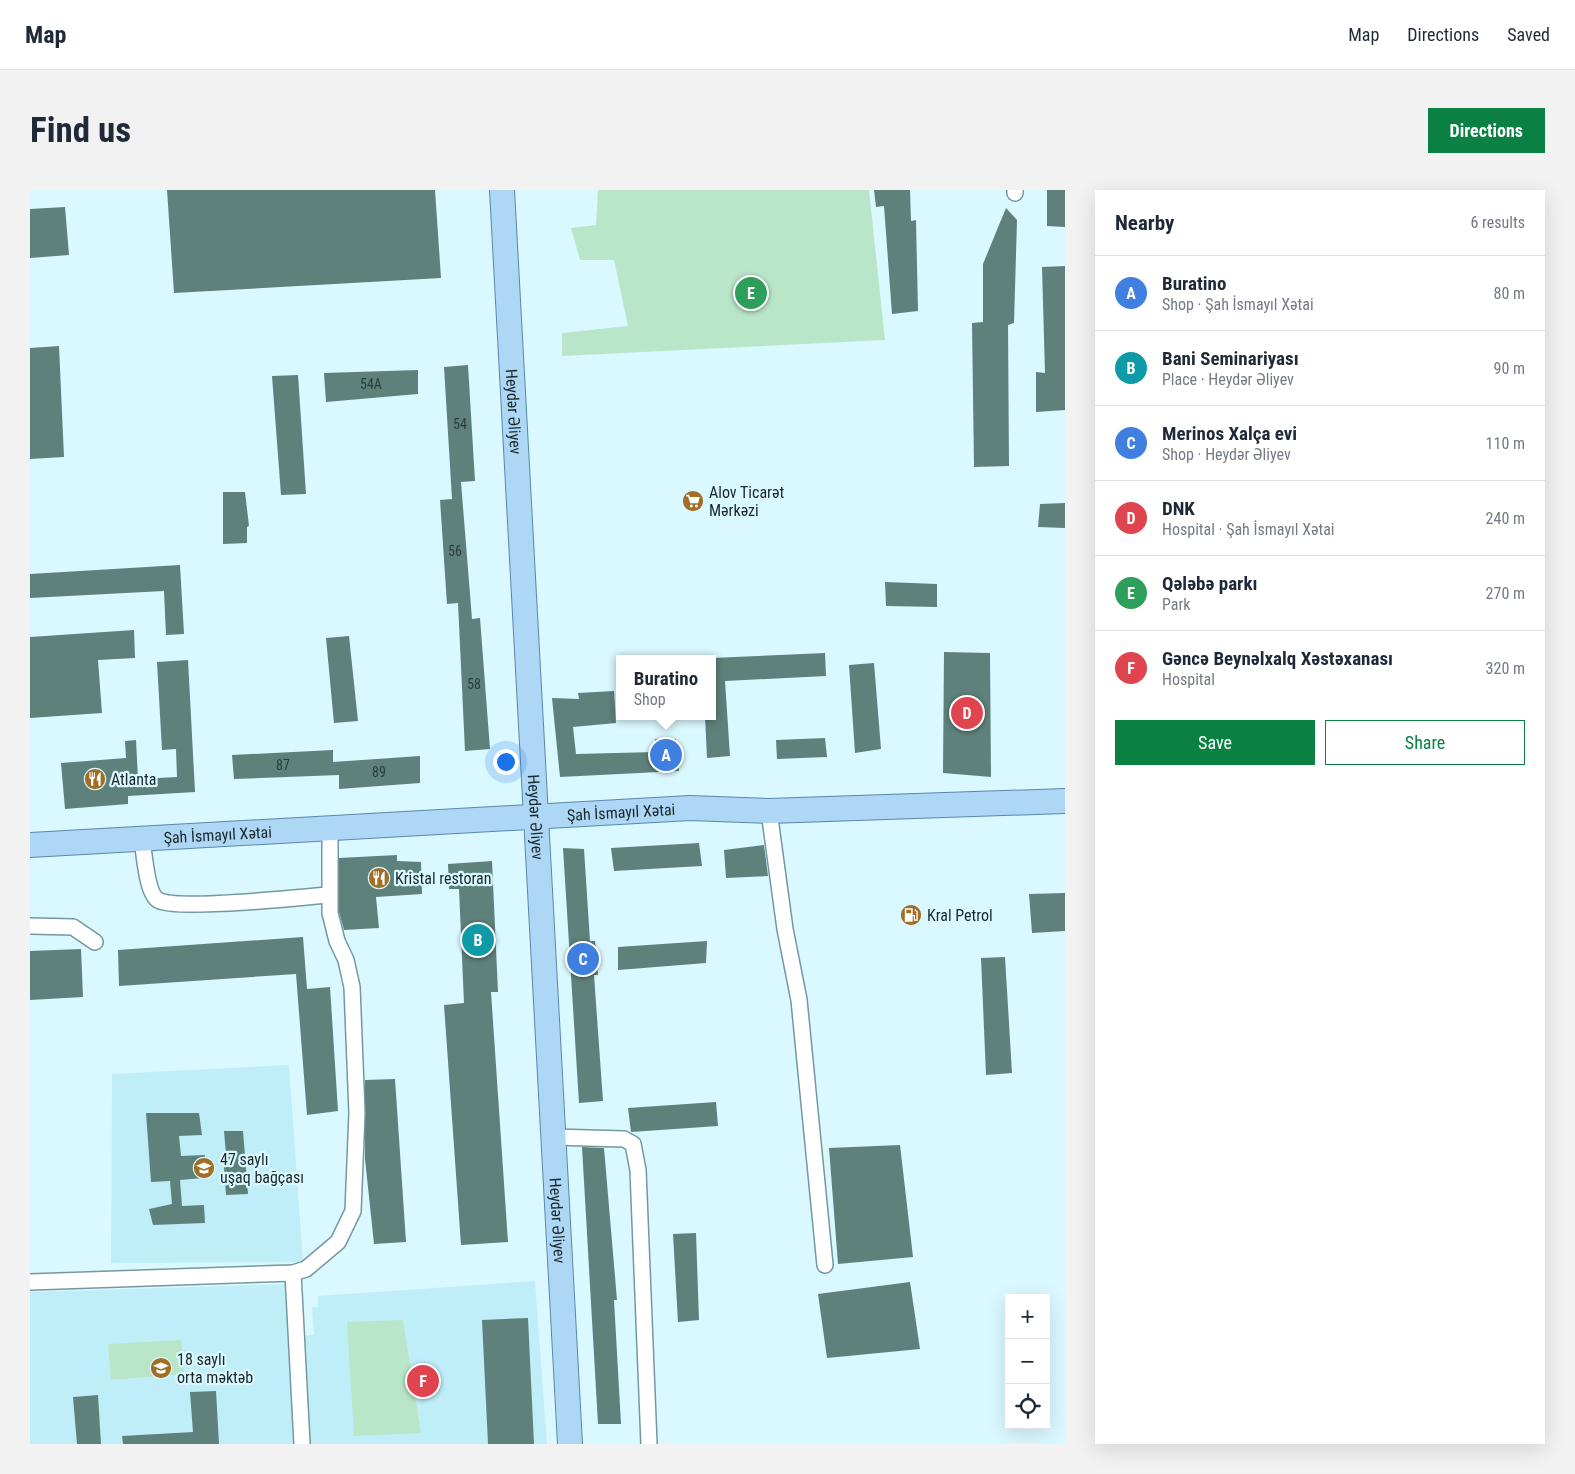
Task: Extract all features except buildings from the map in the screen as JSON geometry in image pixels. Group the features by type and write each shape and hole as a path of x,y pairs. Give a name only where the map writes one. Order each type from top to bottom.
{"main road":[{"name":"Heydər Əliyev","path":"502,190 570,1444"},
{"name":"Şah İsmayıl Xətai","path":"30,845 690,808 769,810 1065,801"}],"street":[{"path":"769,810 785,929 799,1000 826,1265"},
{"path":"30,1282 293,1273 306,1269 338,1242 353,1211 357,1113 352,987 346,960 337,941 332,922 329,895 330,828"},
{"path":"142,839 151,893 158,901 174,904 232,903 329,895"},
{"path":"30,926 73,927 95,942"},
{"path":"554,1137 624,1139 633,1144 638,1170 649,1444"},
{"path":"293,1273 302,1444"}],"shaded area":[{"name":"47 saylı uşaq bağçası","path":"289,1065 303,1262 111,1263 112,1074"},
{"path":"535,1281 547,1444 308,1444 300,1336 314,1335 312,1307 318,1307 318,1296"},
{"name":"18 saylı orta məktəb","path":"289,1284 296,1444 30,1444 30,1292"}],"green space":[{"path":"598,190 869,190 885,340 562,356 562,333 628,326 614,260 580,260 571,228 596,225"},
{"path":"403,1320 421,1433 354,1436 347,1322"},
{"path":"181,1340 184,1374 111,1380 108,1344"}],"place":[{"name":"Qələbə parkı","path":"751,293"},
{"name":"Alov Ticarət Mərkəzi","path":"693,501"},
{"name":"DNK","path":"967,713"},
{"name":"Buratino","path":"666,755"},
{"name":"Atlanta","path":"95,779"},
{"name":"Kristal restoran","path":"379,878"},
{"name":"Kral Petrol","path":"911,915"},
{"name":"Bani Seminariyası","path":"478,940"},
{"name":"Merinos Xalça evi","path":"583,959"},
{"name":"47 saylı uşaq bağçası","path":"204,1168"},
{"name":"18 saylı orta məktəb","path":"161,1368"},
{"name":"Gəncə Beynəlxalq Xəstəxanası","path":"423,1381"}]}
